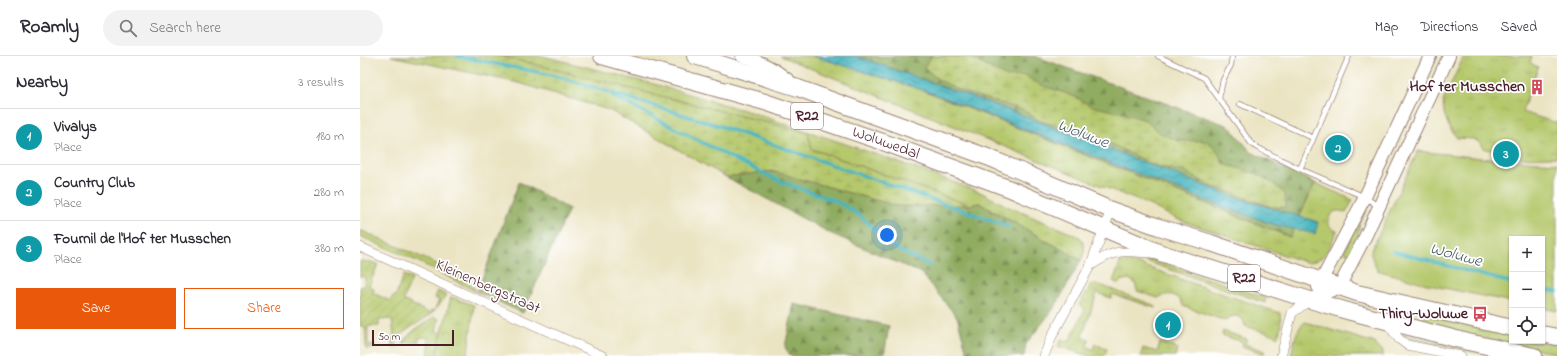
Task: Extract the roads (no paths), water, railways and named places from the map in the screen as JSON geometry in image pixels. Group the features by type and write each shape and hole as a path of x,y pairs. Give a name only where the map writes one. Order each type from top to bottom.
{"highway":[{"name":"Woluwedal","path":"602,56 765,102 884,142 1008,188 1161,253"},
{"name":"Woluwedal","path":"695,56 798,88 990,158 1111,210 1322,281"},
{"name":"R22","path":"1161,253 1310,300 1385,320 1534,356"},
{"name":"R22","path":"1322,281 1357,293 1509,327"},
{"path":"1545,335 1557,337"}],"street":[{"name":"Woluwedal","path":"742,56 757,60 777,71 798,88"},
{"path":"1310,300 1322,281 1365,197 1430,56"},
{"path":"1281,356 1292,313 1310,300 1339,287 1365,237 1449,56"},
{"path":"1044,356 1052,336 1090,266 1111,210"},
{"name":"Kleinenbergstraat","path":"360,246 603,356"},
{"path":"1090,266 1102,258 1118,252 1130,250 1161,253"},
{"path":"1385,320 1399,339 1407,345 1461,356"}],"lane":[{"path":"1158,56 1204,78 1251,143 1256,147 1365,197 1379,207"},
{"path":"1219,98 1223,80 1231,65 1232,56"},
{"path":"1300,168 1349,56"},
{"path":"1240,104 1313,138"}],"water":[{"path":"813,56 856,56 1009,110 1231,196 1318,222 1315,234 1272,224 1213,203 932,93"}],"waterway":[{"path":"457,56 556,76 720,126 1008,226"},
{"path":"613,96 740,162 782,182 836,201 858,214 898,250 930,265"},
{"name":"Woluwe","path":"1393,251 1509,282"},
{"name":"Woluwe","path":"1545,290 1557,292"}],"place":[{"name":"Hof ter Musschen","path":"1537,87"},
{"name":"Country Club","path":"1338,148"},
{"name":"Fournil de l'Hof ter Musschen","path":"1506,154"},
{"name":"Thiry-Woluwe","path":"1480,314"},
{"name":"Vivalys","path":"1168,325"}]}
